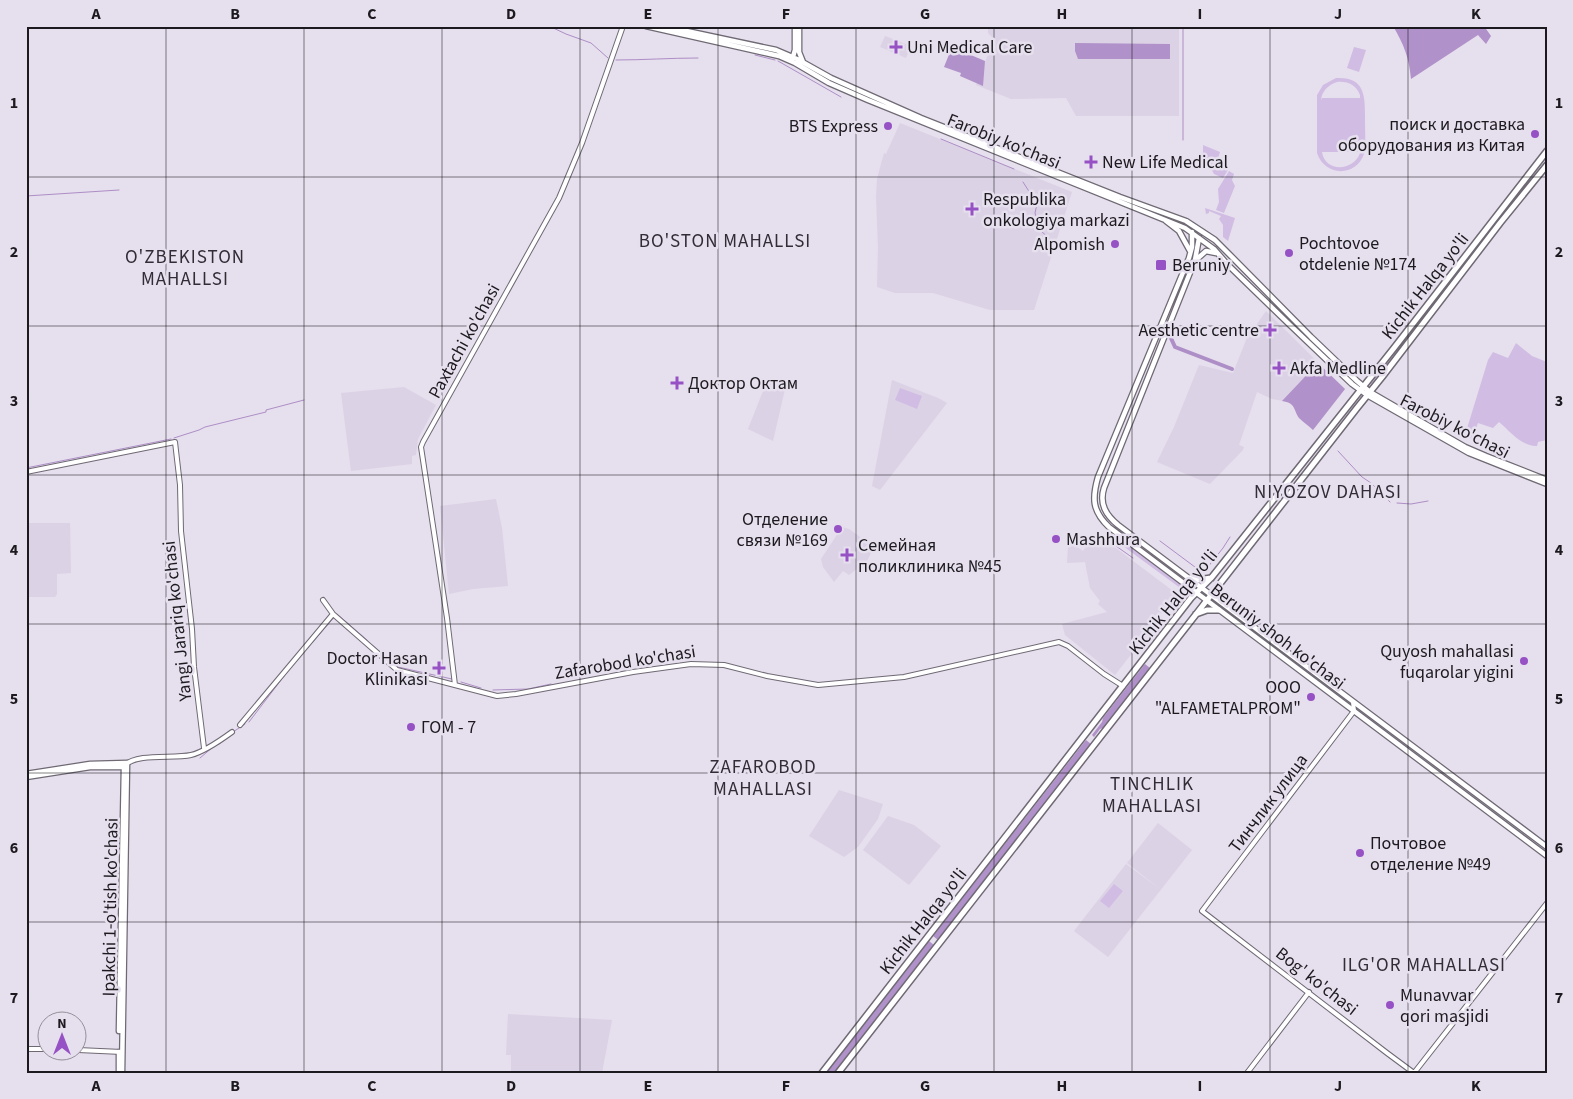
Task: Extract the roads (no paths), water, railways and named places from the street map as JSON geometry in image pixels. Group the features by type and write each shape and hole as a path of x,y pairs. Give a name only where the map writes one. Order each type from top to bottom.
{"highway":[{"name":"Kichik Halqa yo'li","path":"822,1073 1191,598 1212,577 1260,517 1547,151"},
{"name":"Kichik Halqa yo'li","path":"838,1073 1096,742 1151,665 1193,616 1547,165"},
{"path":"1529,174 1535,179"},
{"path":"1269,505 1276,511"},
{"path":"1260,517 1265,518 1267,522"},
{"path":"1189,578 1198,580 1212,577"},
{"path":"1193,616 1207,610 1219,610"},
{"path":"1143,661 1151,665"},
{"path":"1087,734 1096,742"},
{"path":"928,936 938,944"}],"main road":[{"name":"Farobiy ko'chasi","path":"646,26 804,63 831,78 921,118 1120,197 1176,217 1192,225 1214,240 1228,253 1361,388"},
{"name":"Farobiy ko'chasi","path":"663,26 776,50 823,80 868,100 1162,218 1192,233 1217,253 1268,304 1368,394 1469,453 1547,484"},
{"path":"794,60 795,26"},
{"path":"799,26 799,52 800,58 804,63"},
{"path":"794,60 799,52"},
{"path":"1162,218 1179,231 1190,253"},
{"name":"Beruniy shoh ko'chasi","path":"1192,225 1190,253 1098,477 1094,499 1097,512 1109,527 1547,856"},
{"path":"1192,233 1199,229"},
{"name":"Beruniy shoh ko'chasi","path":"1199,229 1195,260 1102,492 1105,510 1118,525 1547,847"},
{"path":"1195,260 1206,252 1217,253"},
{"name":"Farobiy ko'chasi","path":"1368,394 1465,447 1547,480"},
{"path":"1120,446 1118,432 1128,425"},
{"path":"1220,581 1219,592 1224,604"},
{"path":"26,776 83,765 125,765"},
{"name":"Ipakchi 1-o'tish ko'chasi","path":"120,1073 125,765"}],"street":[{"name":"Paxtachi ko'chasi","path":"455,685 448,618 421,447 559,198 582,144 623,26"},
{"name":"Yangi Jarariq ko'chasi","path":"26,472 176,442 194,667 204,748"},
{"name":"Zafarobod ko'chasi","path":"323,600 333,614 397,670 497,696 633,672 706,663 724,665 767,676 818,685 904,678 1059,642 1068,646 1104,674 1124,686"},
{"path":"240,725 333,614"},
{"path":"1353,702 1354,711 1367,712"},
{"name":"Тинчлик улица","path":"1202,911 1354,711"},
{"path":"125,765 139,759 192,755 216,743 232,732"},
{"path":"1414,1072 1547,903"},
{"name":"Bog' ko'chasi","path":"1202,911 1414,1072"},
{"path":"1247,1073 1309,992"},
{"path":"88,1050 120,1052"}],"waterway":[{"path":"549,26 591,43 608,58"},
{"path":"1183,26 1183,140"},
{"path":"755,55 775,60"},
{"path":"616,60 698,58"},
{"path":"778,61 841,97"},
{"path":"941,139 1014,169"},
{"path":"1023,182 1037,204 1035,213 1040,230 1053,242"},
{"path":"26,196 119,190"},
{"path":"1170,336 1175,347 1232,369"},
{"path":"174,438 205,427 266,412 266,410 304,400"},
{"path":"26,468 171,439"},
{"path":"1338,451 1362,477 1371,483 1390,502"},
{"path":"1397,503 1411,504 1428,501"},
{"path":"1160,541 1203,573 1230,537"},
{"path":"1106,539 1133,558"},
{"path":"249,722 291,667 337,614 367,640"},
{"path":"372,645 398,667 452,679"},
{"path":"461,682 481,688"},
{"path":"493,690 528,689 551,684"},
{"path":"233,732 245,724"},
{"path":"219,744 225,740"},
{"path":"200,758 213,747"}],"place":[{"name":"Uni Medical Care","path":"896,47"},
{"name":"BTS Express","path":"888,126"},
{"name":"поиск и доставка оборудования из Китая","path":"1535,134"},
{"name":"New Life Medical","path":"1091,162"},
{"name":"Respublika onkologiya markazi","path":"972,209"},
{"name":"Alpomish","path":"1115,244"},
{"name":"Pochtovoe otdelenie №174","path":"1289,253"},
{"name":"Beruniy","path":"1161,265"},
{"name":"Aesthetic centre","path":"1270,330"},
{"name":"Akfa Medline","path":"1279,368"},
{"name":"Доктор Октам","path":"677,383"},
{"name":"Отделение связи №169","path":"838,529"},
{"name":"Mashhura","path":"1056,539"},
{"name":"Семейная поликлиника №45","path":"847,555"},
{"name":"Quyosh mahallasi fuqarolar yigini","path":"1524,661"},
{"name":"Doctor Hasan Klinikasi","path":"439,668"},
{"name":"OOO \"ALFAMETALPROM\"","path":"1311,697"},
{"name":"ГОМ - 7","path":"411,727"},
{"name":"Почтовое отделение №49","path":"1360,853"},
{"name":"Munavvar qori masjidi","path":"1390,1005"}],"district":[{"name":"BO'STON MAHALLSI","path":"725,240"},
{"name":"O'ZBEKISTON MAHALLSI","path":"185,267"},
{"name":"NIYOZOV DAHASI","path":"1328,491"},
{"name":"ZAFAROBOD MAHALLASI","path":"763,777"},
{"name":"TINCHLIK MAHALLASI","path":"1152,794"},
{"name":"ILG'OR MAHALLASI","path":"1424,964"}]}
